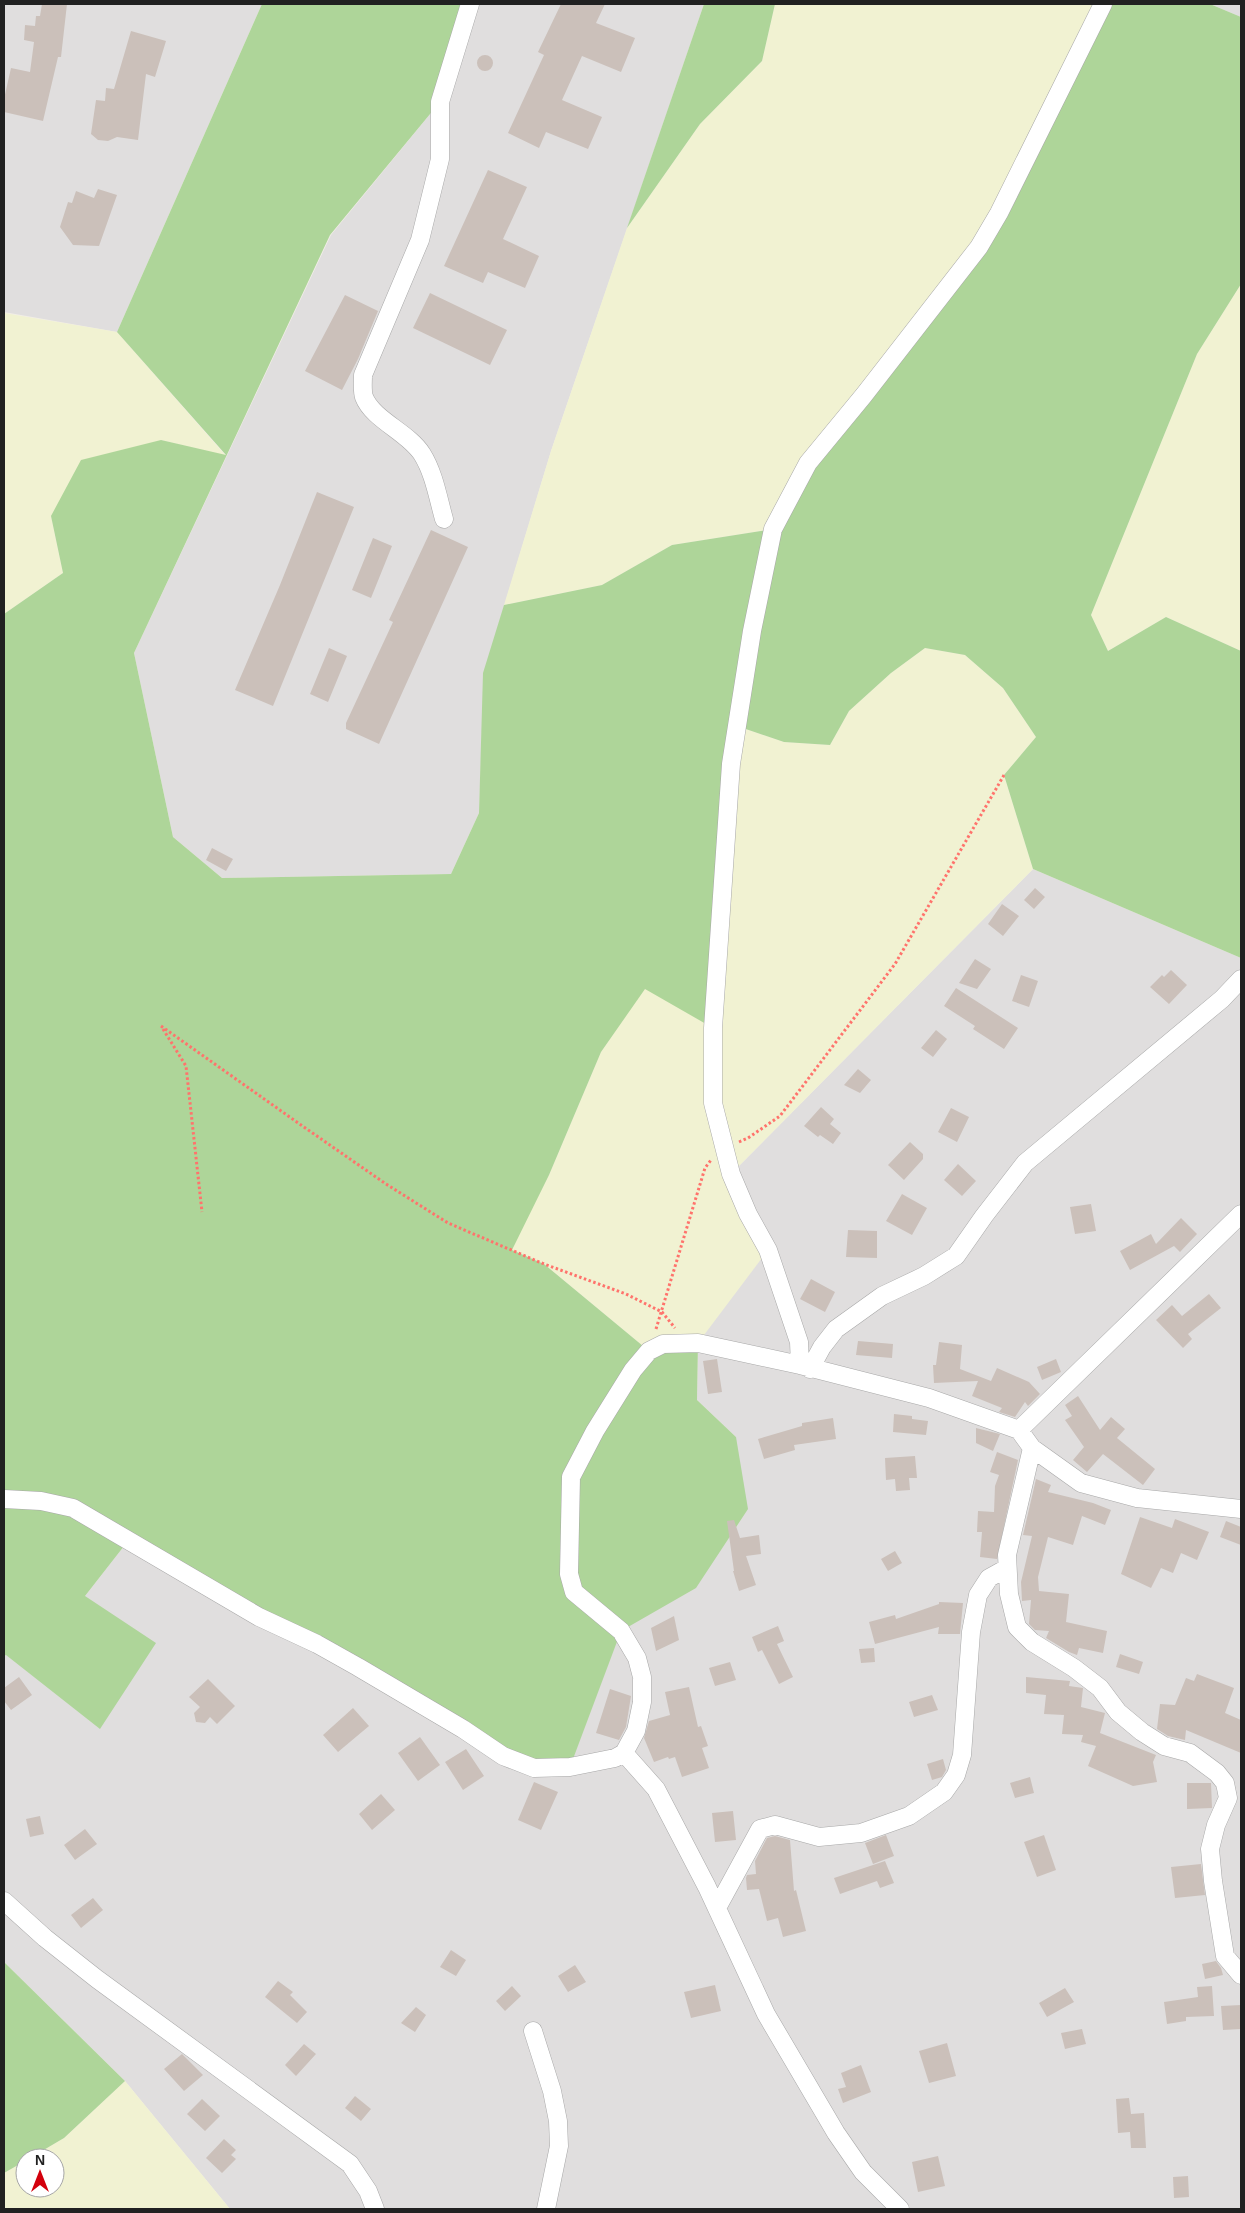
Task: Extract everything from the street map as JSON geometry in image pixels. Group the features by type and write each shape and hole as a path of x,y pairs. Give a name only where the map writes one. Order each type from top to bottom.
{"street":[{"path":"444,519 435,484 421,453 399,431 369,408 363,396 363,374 420,240 440,159 440,102 470,4"},
{"path":"805,1367 799,1342 768,1250 748,1214 731,1174 713,1103 712,1028 731,764 752,631 774,529 808,463 864,395 979,247 999,213 1103,4"},
{"path":"805,1367 836,1329 882,1296 924,1276 956,1256 984,1216 1025,1164 1222,999 1241,979"},
{"path":"1019,1430 1241,1214"},
{"path":"4,1498 41,1501 73,1508 259,1617 317,1644 358,1667 463,1729 503,1756 534,1768 570,1767 615,1758 624,1753 636,1731 642,1702 642,1677 637,1658 621,1631 574,1592 569,1574 571,1477 604,1416 633,1370 649,1351 663,1344 698,1343 929,1398 1019,1430 1032,1448 1081,1483 1137,1498 1241,1509"},
{"path":"1032,1448 1007,1555 1009,1594 1017,1627 1032,1642 1074,1668 1100,1688 1118,1712 1142,1732 1164,1746 1190,1753 1217,1773 1225,1783 1228,1798 1216,1826 1210,1849 1225,1956 1241,1975"},
{"path":"717,1908 760,1829 775,1826 820,1837 861,1833 909,1816 944,1792 956,1775 962,1755 971,1632 978,1595 989,1578 1007,1568"},
{"path":"624,1753 656,1789 717,1908 766,2014 836,2133 864,2172 900,2209"},
{"path":"4,1901 45,1938 97,1979 350,2164 368,2191 375,2209"},
{"path":"533,2032 552,2092 558,2121 559,2146 546,2209"}],"path":[{"path":"649,1351 705,1168 713,1156 724,1148 748,1138 780,1116 810,1080 895,964 1004,775"},
{"path":"202,1212 186,1066 161,1026 301,1126 386,1184 448,1223 544,1264 626,1294 662,1312 688,1343"}],"shaded area":[{"path":"4,4 262,4 117,332 4,312"},
{"path":"470,4 704,4 551,451 484,673 479,813 451,874 222,878 173,837 134,653 331,235 440,102"},
{"path":"1210,4 1241,4 1241,17"},
{"path":"1033,869 1241,958 1241,2209 230,2209 125,2081 4,1962 4,1656 85,1596 128,1541 621,1631 736,1437 697,1400 698,1343 731,1174"}],"green space":[{"path":"262,4 470,4 440,102 330,235 134,653 173,837 222,878 451,874 479,813 483,673 504,605 602,585 672,545 773,529 808,463 979,247 1103,4 1210,4 1241,17 1241,284 1197,354 1091,615 1108,651 1166,617 1241,651 1241,958 1033,869 1004,775 1036,737 1003,688 965,655 925,648 891,673 849,711 830,745 784,742 737,726 713,1028 645,989 601,1052 549,1175 512,1250 544,1264 649,1351 698,1343 697,1400 736,1437 748,1509 696,1588 621,1631 570,1767 534,1768 128,1541 85,1596 156,1643 100,1729 6,1655 4,1656 4,614 63,573 51,516 81,460 161,440 226,455 117,332"},
{"path":"704,4 775,4 762,61 700,124 627,228"},
{"path":"775,4 1103,4 999,213 773,529 672,545 602,585 504,605 551,451 627,228 700,124 762,61"},
{"path":"1241,284 1241,651 1166,617 1108,651 1091,615 1197,354"},
{"path":"4,313 117,332 226,456 161,440 51,516 63,573 4,614"},
{"path":"925,648 965,655 1003,688 1036,737 1004,775 1033,869 731,1174 768,1250 698,1343 649,1351 544,1264 511,1250 549,1175 601,1052 645,988 712,1027 737,726 784,742 830,745 849,711 891,673"},
{"path":"4,1962 125,2081 64,2138 47,2148 15,2148 15,2167 4,2173"},
{"path":"125,2081 230,2209 4,2209 4,2173 15,2167 15,2198 65,2198 65,2148 47,2148 64,2138"}],"building":[{"path":"42,4 67,4 61,57 58,57 43,121 4,112 4,99 11,68 30,72 34,42 24,40 25,25 35,26 36,16 40,16"},
{"path":"561,4 605,4 596,23 635,38 621,72 582,56 562,100 602,117 588,149 546,132 539,148 508,133 544,55 538,52"},
{"path":"131,31 166,41 155,77 146,74 138,140 117,137 108,141 98,140 91,134 96,100 105,101 106,88 114,89"},
{"path":"485,55 491,57 493,63 491,69 485,71 479,69 477,63 479,57"},
{"path":"488,170 527,187 503,239 539,256 525,288 488,272 483,283 444,266"},
{"path":"98,189 117,195 99,246 73,245 60,227 68,202 72,203 76,191 94,198"},
{"path":"430,293 507,330 490,365 413,328"},
{"path":"345,295 378,311 358,359 342,390 305,371"},
{"path":"317,492 354,507 273,706 235,690"},
{"path":"431,530 468,547 379,744 346,729 346,723 393,622 389,620"},
{"path":"373,538 392,546 371,598 352,590"},
{"path":"329,648 347,656 328,702 310,694"},
{"path":"212,848 233,859 226,871 206,860"},
{"path":"1035,888 1045,897 1034,909 1024,900"},
{"path":"1002,904 1019,916 1003,936 988,924"},
{"path":"975,959 991,969 977,989 959,983"},
{"path":"1171,970 1187,985 1169,1004 1150,987 1162,975 1164,977"},
{"path":"1021,975 1038,981 1029,1007 1012,1001"},
{"path":"956,988 1018,1028 1004,1049 973,1029 975,1026 944,1006"},
{"path":"936,1030 947,1039 933,1057 921,1048"},
{"path":"858,1069 871,1080 860,1093 844,1085"},
{"path":"821,1107 834,1119 830,1124 841,1133 833,1144 820,1135 818,1137 804,1126"},
{"path":"951,1108 969,1117 957,1142 938,1132"},
{"path":"910,1142 923,1154 923,1159 904,1180 888,1165"},
{"path":"958,1164 976,1181 962,1196 944,1180"},
{"path":"902,1194 927,1208 912,1235 886,1221"},
{"path":"1091,1204 1096,1231 1075,1234 1070,1207"},
{"path":"1181,1218 1197,1234 1180,1252 1174,1246 1130,1270 1120,1251 1151,1234 1156,1244"},
{"path":"848,1230 877,1231 877,1258 846,1257"},
{"path":"811,1279 835,1292 825,1312 800,1299"},
{"path":"1209,1294 1221,1308 1188,1334 1192,1339 1183,1348 1156,1320 1172,1305 1182,1316"},
{"path":"858,1341 893,1344 892,1358 856,1355"},
{"path":"939,1342 962,1345 960,1369 991,1381 997,1368 1029,1382 1040,1394 1028,1406 1025,1402 1015,1417 999,1412 1002,1408 972,1396 978,1381 934,1383 933,1365 936,1365"},
{"path":"717,1359 722,1392 708,1394 703,1361"},
{"path":"1056,1359 1061,1372 1042,1380 1037,1367"},
{"path":"1078,1396 1100,1430 1111,1417 1125,1429 1117,1438 1155,1469 1143,1485 1103,1454 1087,1472 1073,1460 1084,1447 1065,1420 1072,1416 1065,1405"},
{"path":"894,1414 912,1416 912,1419 928,1421 926,1435 893,1432"},
{"path":"833,1418 836,1439 794,1445 795,1450 764,1459 758,1439 802,1426 802,1423"},
{"path":"976,1428 1000,1434 993,1451 976,1443"},
{"path":"997,1452 1018,1460 997,1559 980,1557 982,1532 977,1532 978,1511 994,1512 995,1486 999,1475 990,1472"},
{"path":"915,1456 917,1478 909,1478 910,1490 896,1491 895,1479 886,1480 885,1458"},
{"path":"1036,1479 1051,1485 1048,1492 1093,1503 1111,1510 1105,1525 1082,1516 1073,1545 1048,1537 1038,1577 1039,1591 1069,1594 1066,1622 1107,1631 1103,1653 1079,1648 1077,1655 1069,1652 1046,1638 1049,1631 1035,1630 1029,1624 1031,1600 1022,1601 1021,1582 1032,1536 1023,1535"},
{"path":"1140,1517 1172,1528 1175,1519 1209,1532 1197,1560 1181,1553 1173,1573 1161,1568 1151,1588 1121,1574"},
{"path":"734,1520 740,1538 759,1535 761,1554 746,1556 756,1585 739,1591 733,1571 727,1521"},
{"path":"1226,1521 1241,1527 1241,1545 1220,1537"},
{"path":"895,1551 902,1563 888,1571 881,1559"},
{"path":"939,1602 963,1603 960,1634 938,1634 939,1627 875,1644 869,1622 895,1615 896,1619 939,1604"},
{"path":"674,1616 679,1640 656,1651 651,1628"},
{"path":"778,1626 784,1641 777,1644 793,1677 779,1684 762,1650 758,1652 752,1637"},
{"path":"874,1648 875,1662 861,1663 859,1649"},
{"path":"1120,1654 1143,1662 1139,1674 1116,1667"},
{"path":"730,1662 736,1680 715,1686 709,1668"},
{"path":"1197,1674 1234,1688 1225,1713 1241,1720 1241,1753 1186,1730 1185,1740 1168,1736 1157,1729 1160,1704 1175,1705 1186,1678 1194,1681"},
{"path":"19,1677 32,1695 11,1710 4,1701 4,1688"},
{"path":"1026,1677 1070,1681 1069,1686 1083,1688 1081,1707 1105,1713 1100,1733 1156,1755 1153,1762 1157,1782 1133,1786 1088,1766 1096,1746 1081,1742 1083,1735 1062,1734 1064,1715 1044,1714 1046,1695 1026,1693"},
{"path":"208,1679 235,1706 217,1724 210,1717 205,1723 196,1722 194,1713 200,1707 189,1697"},
{"path":"689,1687 698,1727 701,1726 708,1746 702,1748 709,1768 682,1777 675,1757 669,1759 668,1757 654,1762 644,1738 649,1721 670,1715 665,1692"},
{"path":"610,1689 631,1696 626,1727 619,1740 596,1733"},
{"path":"932,1695 938,1710 914,1717 909,1702"},
{"path":"353,1708 369,1726 338,1752 323,1735"},
{"path":"420,1737 440,1765 418,1781 398,1753"},
{"path":"466,1749 484,1776 463,1790 445,1762"},
{"path":"943,1759 946,1770 942,1777 932,1780 927,1764"},
{"path":"1030,1777 1034,1793 1015,1798 1010,1783"},
{"path":"534,1782 558,1792 541,1830 518,1820"},
{"path":"1187,1783 1211,1783 1212,1808 1187,1809"},
{"path":"381,1794 395,1810 372,1830 359,1814"},
{"path":"733,1811 736,1840 715,1842 712,1813"},
{"path":"40,1816 44,1834 30,1837 26,1819"},
{"path":"85,1829 97,1844 75,1860 64,1845"},
{"path":"886,1835 894,1856 873,1864 865,1843"},
{"path":"1044,1835 1056,1870 1037,1877 1024,1842"},
{"path":"775,1836 790,1840 794,1891 796,1890 806,1931 783,1937 778,1918 767,1921 759,1889 747,1890 746,1878 747,1875 756,1874 755,1861 767,1838"},
{"path":"885,1861 894,1883 880,1888 877,1881 840,1894 834,1878"},
{"path":"1201,1864 1205,1895 1175,1898 1171,1867"},
{"path":"93,1898 103,1910 81,1928 71,1915"},
{"path":"451,1950 466,1960 456,1976 440,1967"},
{"path":"1216,1961 1223,1975 1205,1979 1202,1964"},
{"path":"575,1965 586,1982 568,1992 558,1976"},
{"path":"278,1981 293,1992 290,1995 307,2012 297,2023 265,1997"},
{"path":"715,1985 721,2011 691,2018 684,1992"},
{"path":"512,1986 521,1996 505,2011 496,2001"},
{"path":"1212,1986 1214,2016 1186,2017 1186,2021 1167,2024 1164,2002 1198,1997 1197,1987"},
{"path":"1065,1988 1074,2002 1047,2017 1039,2003"},
{"path":"1241,2005 1241,2029 1223,2030 1221,2006"},
{"path":"416,2007 426,2015 415,2032 401,2023"},
{"path":"1082,2029 1086,2044 1065,2049 1061,2033"},
{"path":"947,2043 956,2076 929,2083 919,2051"},
{"path":"304,2044 316,2054 296,2076 285,2065"},
{"path":"182,2054 203,2075 184,2091 164,2069"},
{"path":"861,2065 871,2092 843,2103 838,2089 846,2087 841,2073"},
{"path":"355,2096 371,2109 361,2121 345,2108"},
{"path":"1129,2098 1131,2114 1144,2113 1146,2148 1131,2148 1130,2132 1118,2133 1116,2099"},
{"path":"202,2099 220,2116 205,2131 187,2114"},
{"path":"224,2139 236,2150 231,2155 236,2159 222,2173 206,2158"},
{"path":"938,2156 945,2186 918,2192 912,2162"},
{"path":"1188,2176 1189,2197 1174,2198 1173,2177"}]}
